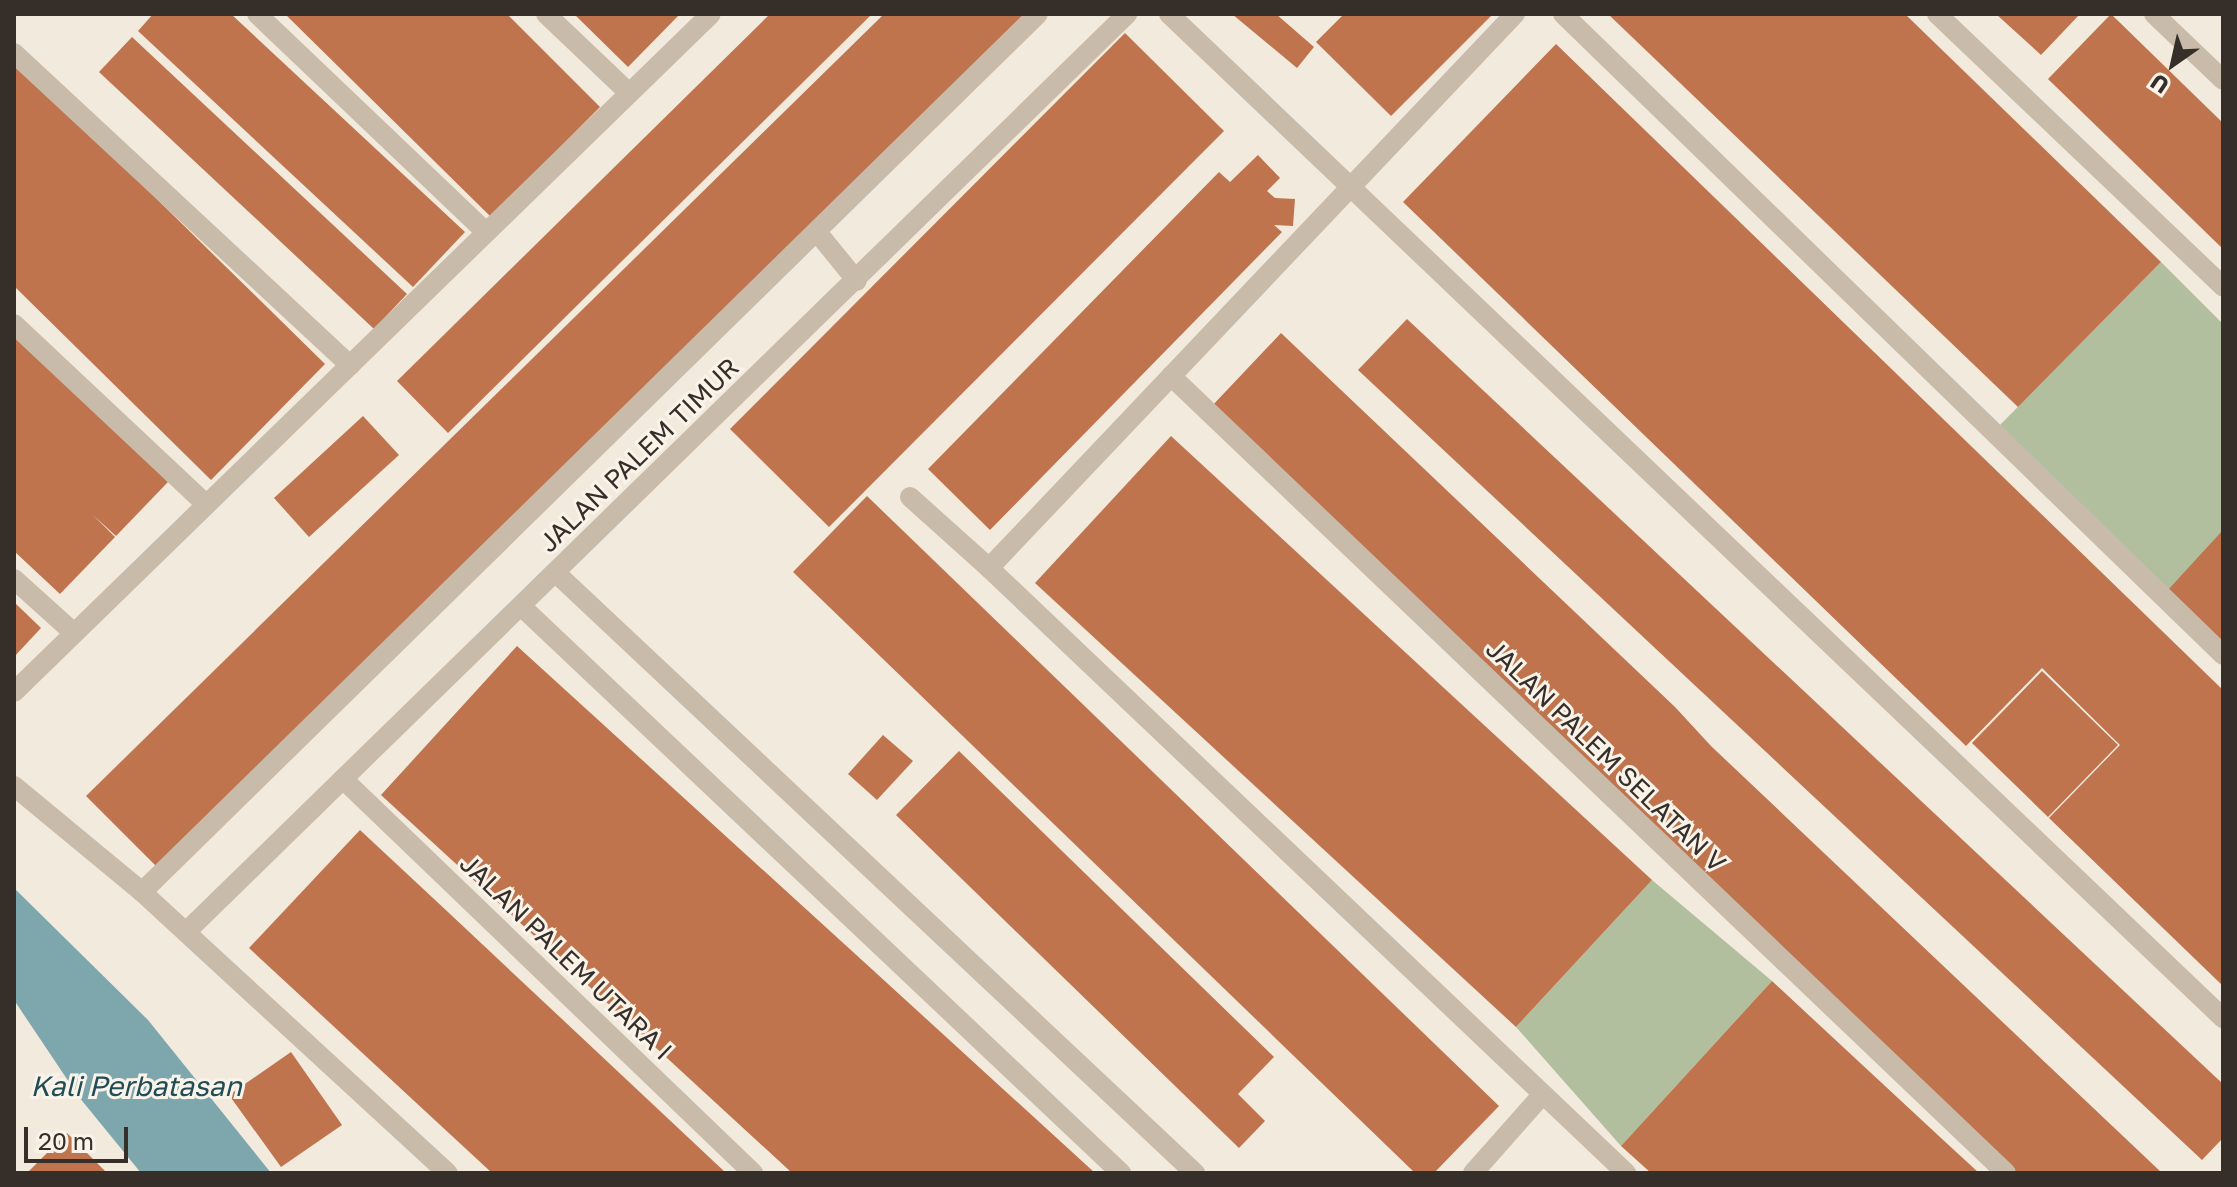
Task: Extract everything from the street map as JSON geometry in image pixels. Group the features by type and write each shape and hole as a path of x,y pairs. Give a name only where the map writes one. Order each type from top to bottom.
{"street":[{"path":"257,14 486,232"},
{"path":"546,14 629,93"},
{"path":"14,692 711,14"},
{"name":"JALAN PALEM TIMUR","path":"142,892 1038,14"},
{"name":"JALAN PALEM TIMUR","path":"186,932 857,281 1127,14"},
{"path":"1169,14 2223,1018"},
{"path":"989,568 1515,14"},
{"path":"1563,14 2223,655"},
{"path":"1937,14 2223,286"},
{"path":"2154,14 2223,80"},
{"path":"14,53 350,365"},
{"path":"817,232 857,281"},
{"path":"14,324 206,504"},
{"name":"JALAN PALEM SELATAN V","path":"1171,376 2006,1173"},
{"path":"910,497 989,568 1626,1173"},
{"path":"556,573 1195,1173"},
{"path":"14,579 74,633"},
{"path":"521,606 1121,1173"},
{"name":"JALAN PALEM UTARA I","path":"343,779 753,1173"},
{"path":"14,786 142,892 448,1173"},
{"path":"1473,1173 1542,1095"}],"green space":[{"path":"2161,262 2223,324 2223,533 2166,592 2000,425"},
{"path":"1652,880 1772,981 1621,1146 1516,1027"}],"water":[{"name":"Kali Perbatasan","path":"14,888 148,1020 271,1173 141,1173 79,1097 14,1000"}],"building":[{"path":"153,14 231,14 465,232 413,287 138,31"},
{"path":"285,14 507,14 600,107 491,217"},
{"path":"574,14 680,14 628,67"},
{"path":"770,14 872,14 448,433 397,381"},
{"path":"884,14 1027,14 157,867 86,796"},
{"path":"1232,14 1276,14 1314,47 1297,68"},
{"path":"1344,14 1493,14 1391,116 1316,42"},
{"path":"1608,14 1905,14 2161,262 2018,407"},
{"path":"1996,14 2080,14 2041,55"},
{"path":"2111,14 2223,123 2223,249 2048,79"},
{"path":"1125,33 1224,131 829,527 730,429"},
{"path":"132,37 407,294 374,329 99,72"},
{"path":"1556,44 2223,690 2223,986 2049,818 2120,745 2042,668 1966,746 1403,202"},
{"path":"14,59 325,364 211,480 14,286"},
{"path":"1258,155 1280,178 1267,191 1275,198 1295,199 1293,226 1274,225 1282,232 990,530 928,469 1219,172 1230,182"},
{"path":"1407,319 2223,1084 2223,1138 2202,1160 1358,370"},
{"path":"14,333 168,482 116,536 93,515 115,537 60,594 14,551"},
{"path":"1281,333 2162,1173 2014,1173 1211,407"},
{"path":"363,416 399,455 309,537 274,498"},
{"path":"1171,436 1652,880 1516,1027 1035,583"},
{"path":"867,496 1499,1106 1434,1173 1415,1173 793,572"},
{"path":"2223,530 2223,646 2166,592"},
{"path":"14,602 41,628 14,657"},
{"path":"517,646 1095,1173 792,1173 381,795"},
{"path":"2042,671 2118,745 2048,817 1972,743"},
{"path":"883,735 913,761 877,800 848,774"},
{"path":"959,751 1274,1057 1238,1094 1265,1121 1239,1148 896,815"},
{"path":"360,830 726,1173 492,1173 249,948"},
{"path":"1772,981 1979,1173 1651,1173 1621,1146"},
{"path":"291,1052 342,1125 281,1167 229,1095"},
{"path":"67,1133 107,1173 27,1173"}]}
